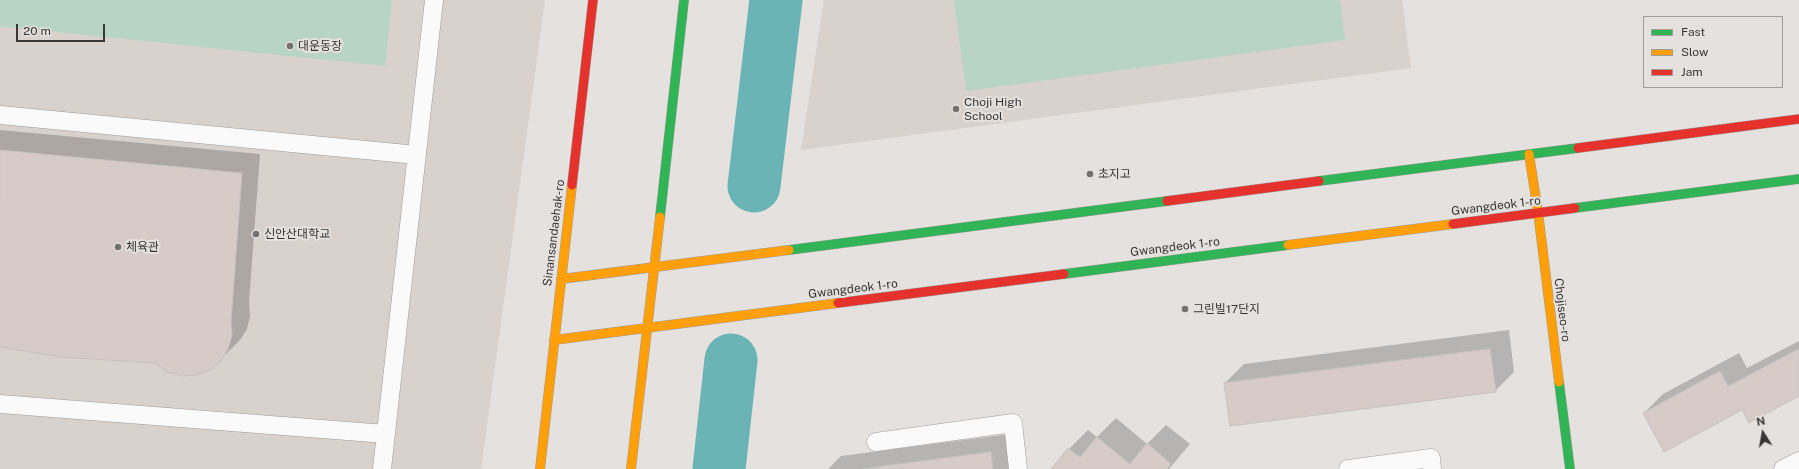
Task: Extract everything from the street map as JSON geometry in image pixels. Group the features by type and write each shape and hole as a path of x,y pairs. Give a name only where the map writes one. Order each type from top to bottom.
{"street":[{"name":"Sinansandaehak-ro","path":"540,469 593,0"},
{"path":"631,469 684,0"},
{"path":"561,279 1799,119"},
{"name":"Chojiseo-ro","path":"1529,154 1538,212 1570,469"},
{"name":"Gwangdeok 1-ro","path":"554,340 1799,179"}],"lane":[{"path":"382,469 434,0"},
{"path":"0,115 417,155"},
{"path":"0,404 386,434"},
{"path":"876,442 1013,423 1018,469"},
{"path":"1348,469 1431,458 1432,469"},
{"path":"1783,469 1799,461"}],"shaded area":[{"name":"신안산대학교","path":"0,0 545,0 481,469 0,469"},
{"name":"Choji High School","path":"824,0 1402,0 1411,68 801,150"}],"green space":[{"name":"대운동장","path":"0,0 392,0 385,66 0,26"},
{"path":"954,0 1340,0 1345,40 966,91"}],"building":[{"name":"체육관","path":"0,150 242,173 231,322 232,335 228,349 221,361 210,370 197,375 183,376 168,372 155,363 61,357 0,347"},
{"path":"1490,349 1496,392 1230,426 1224,383"},
{"path":"1799,349 1799,396 1749,423 1742,410 1664,452 1643,413 1720,371 1728,386"},
{"path":"1097,437 1130,464 1147,443 1171,464 1167,469 1051,469 1068,448 1080,457"},
{"path":"991,452 993,469 863,469"}],"waterway":[{"path":"754,186 776,0"},
{"path":"719,469 731,360"}],"traffic: fast":[{"path":"660,217 684,0"},
{"path":"1319,181 1578,148"},
{"path":"1575,208 1799,179"},
{"path":"789,250 1167,201"},
{"path":"1064,274 1288,245"},
{"path":"1559,382 1570,469"}],"traffic: slow":[{"path":"1529,154 1538,212 1559,382"},
{"path":"540,469 572,185"},
{"path":"631,469 660,217"},
{"path":"1288,245 1453,224"},
{"path":"561,279 789,250"},
{"path":"554,340 838,303"}],"traffic: jam":[{"path":"572,185 593,0"},
{"path":"1578,148 1799,119"},
{"path":"1167,201 1319,181"},
{"path":"1453,224 1575,208"},
{"path":"838,303 1064,274"}],"place":[{"name":"대운동장","path":"290,46"},
{"name":"Choji High School","path":"956,109"},
{"name":"초지고","path":"1090,174"},
{"name":"신안산대학교","path":"256,234"},
{"name":"체육관","path":"118,247"},
{"name":"그린빌17단지","path":"1185,309"}]}
